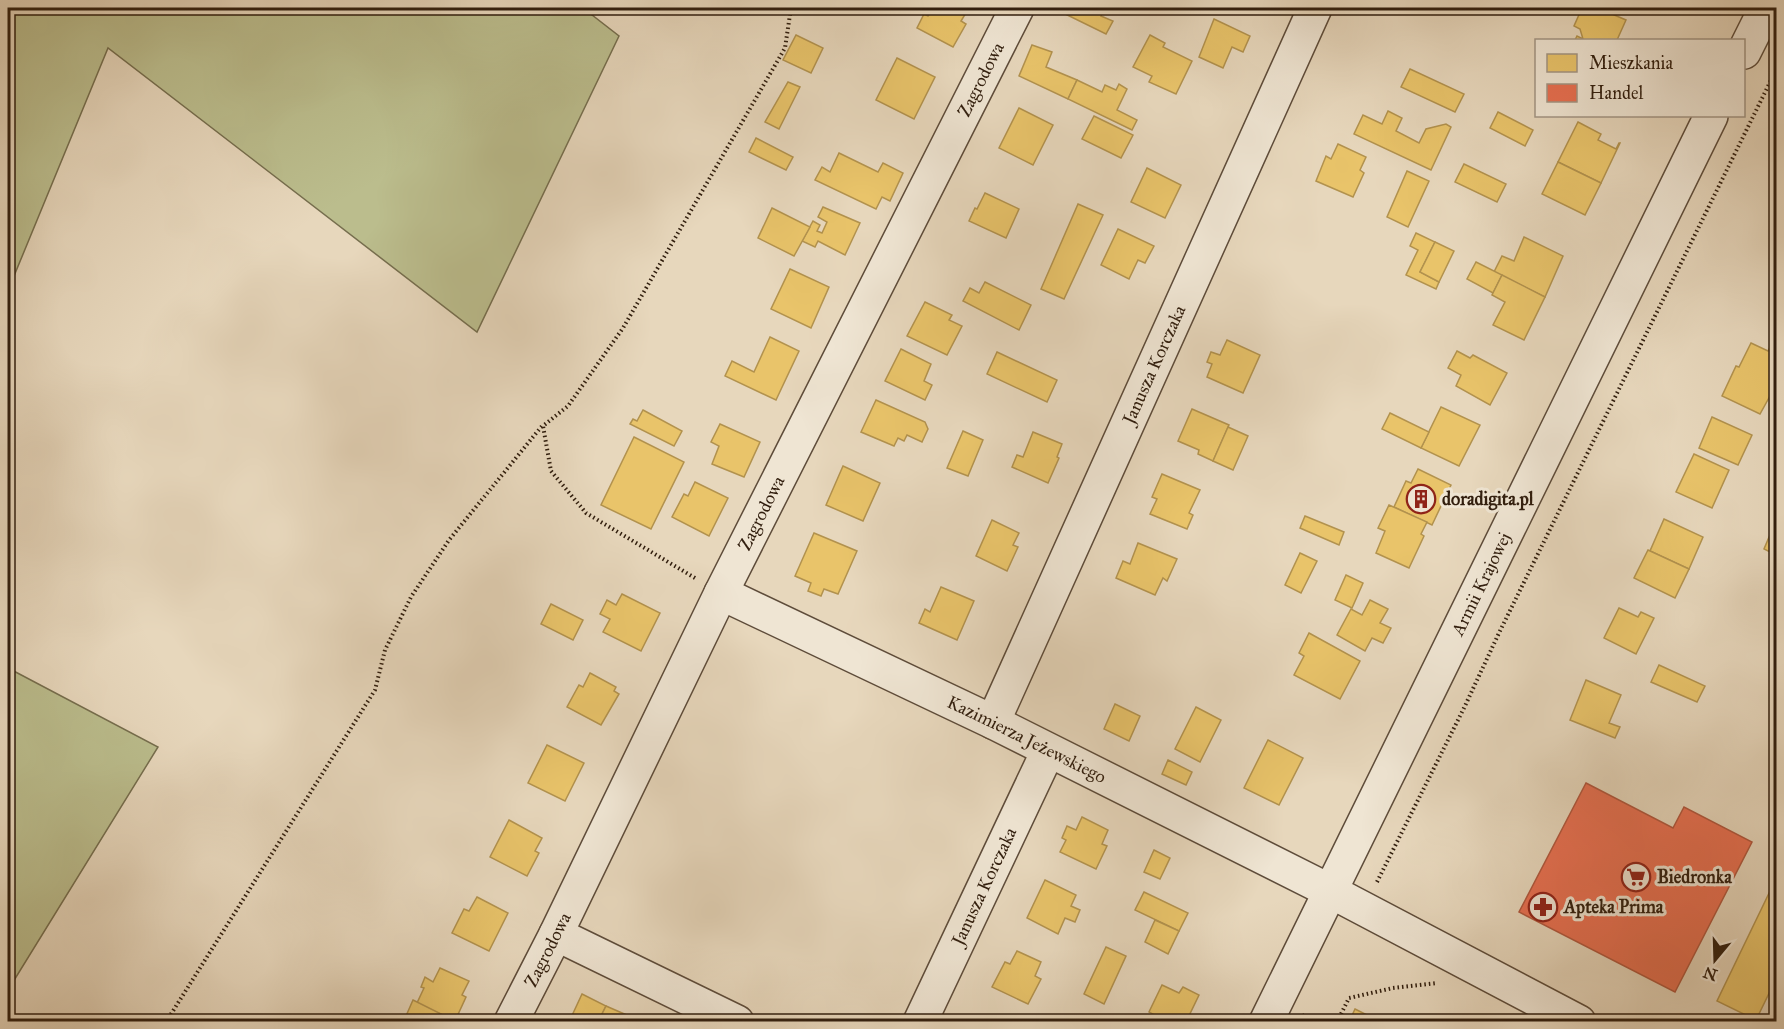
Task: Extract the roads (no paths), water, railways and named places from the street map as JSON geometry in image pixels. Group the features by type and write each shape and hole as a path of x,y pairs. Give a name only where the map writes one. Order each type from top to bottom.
{"street":[{"name":"Zagrodowa","path":"511,1022 721,593 1017,8"},
{"name":"Janusza Korczaka","path":"993,722 1315,8"},
{"path":"1745,49 1768,14"},
{"name":"Armii Krajowej","path":"1266,1022 1712,117"},
{"name":"Kazimierza Jeżewskiego","path":"721,593 993,722 1330,891 1579,1022"},
{"name":"Janusza Korczaka","path":"920,1022 1048,751"},
{"path":"556,934 737,1022"}],"place":[{"name":"doradigita.pl","path":"1421,499"},
{"name":"Biedronka","path":"1636,877"},
{"name":"Apteka Prima","path":"1543,907"}]}
